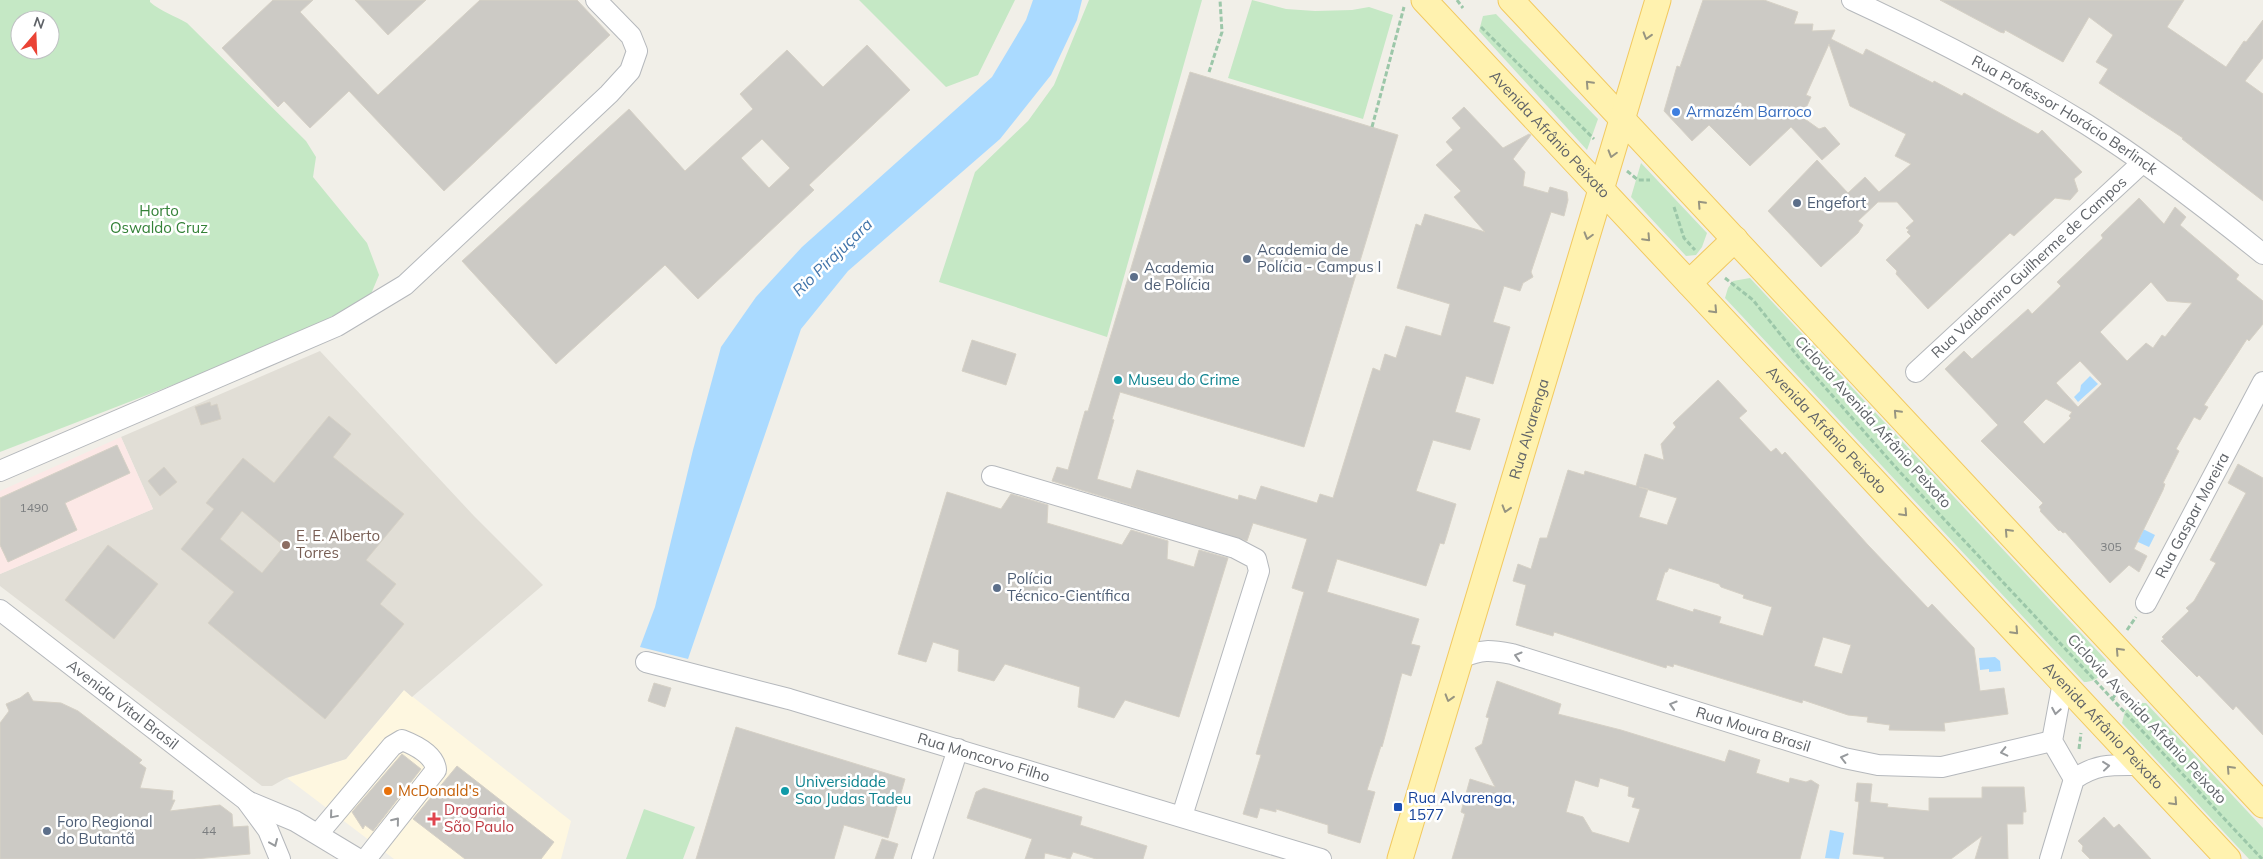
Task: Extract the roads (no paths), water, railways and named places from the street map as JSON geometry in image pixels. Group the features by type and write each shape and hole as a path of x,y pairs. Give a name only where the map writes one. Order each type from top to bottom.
{"main road":[{"name":"Avenida Afrânio Peixoto","path":"1415,0 1454,30 2228,859"},
{"path":"1453,0 1449,18 1454,30"},
{"path":"1511,0 2263,805"},
{"name":"Rua Alvarenga","path":"1400,859 1658,0"},
{"path":"1689,283 1735,239"}],"street":[{"path":"0,471 337,326 405,285 609,94 630,71 636,51 631,36 596,0"},
{"name":"Rua Professor Horácio Berlinck","path":"1852,0 1916,30 2028,90 2086,125 2191,196 2263,254"},
{"name":"Rua Valdomiro Guilherme de Campos","path":"1916,372 2142,163"},
{"name":"Rua Gaspar Moreira","path":"2146,603 2263,382"},
{"path":"992,476 1235,548 1256,559 1259,572 1182,816"},
{"name":"Avenida Vital Brasil","path":"0,610 246,800 268,830 280,859"},
{"name":"Rua Moura Brasil","path":"1461,658 1484,650 1512,654 1834,755 1878,765 1942,767 2052,741"},
{"name":"Rua Moncorvo Filho","path":"646,662 789,699 1321,859"},
{"path":"2063,682 2056,709 2052,741 2074,779"},
{"path":"318,834 392,746 402,740 409,743 430,757 435,764 436,770 366,859"},
{"path":"922,859 958,749"},
{"path":"2050,859 2074,779 2095,767 2140,765"},
{"name":"Avenida Vital Brasil","path":"246,800 274,810 358,859"}],"water":[{"name":"Rio Pirajuçara","path":"1033,0 1082,0 1077,20 1051,75 1000,139 848,271 801,329 688,659 640,647 655,607 693,450 721,347 756,297 802,247 992,77 1026,20"},
{"path":"2090,376 2098,384 2078,402 2074,397 2080,391 2081,385"},
{"path":"2133,524 2155,535 2149,547 2127,537"},
{"path":"1995,657 2000,661 2001,671 1989,672 1989,669 1980,670 1979,658"},
{"path":"1830,830 1844,833 1839,859 1825,858"}],"place":[{"name":"Armazém Barroco","path":"1676,112"},
{"name":"Engefort","path":"1797,203"},
{"name":"Academia de Polícia - Campus I","path":"1247,259"},
{"name":"Academia de Polícia","path":"1134,277"},
{"name":"Museu do Crime","path":"1118,380"},
{"name":"E. E. Alberto Torres","path":"286,545"},
{"name":"Polícia Técnico-Científica","path":"997,588"},
{"name":"McDonald's","path":"388,791"},
{"name":"Universidade Sao Judas Tadeu","path":"785,791"},
{"name":"Rua Alvarenga, 1577","path":"1398,807"},
{"name":"Drogaria São Paulo","path":"434,819"},
{"name":"Foro Regional do Butantã","path":"47,831"}],"park label":[{"name":"Horto Oswaldo Cruz","path":"159,220"}]}
